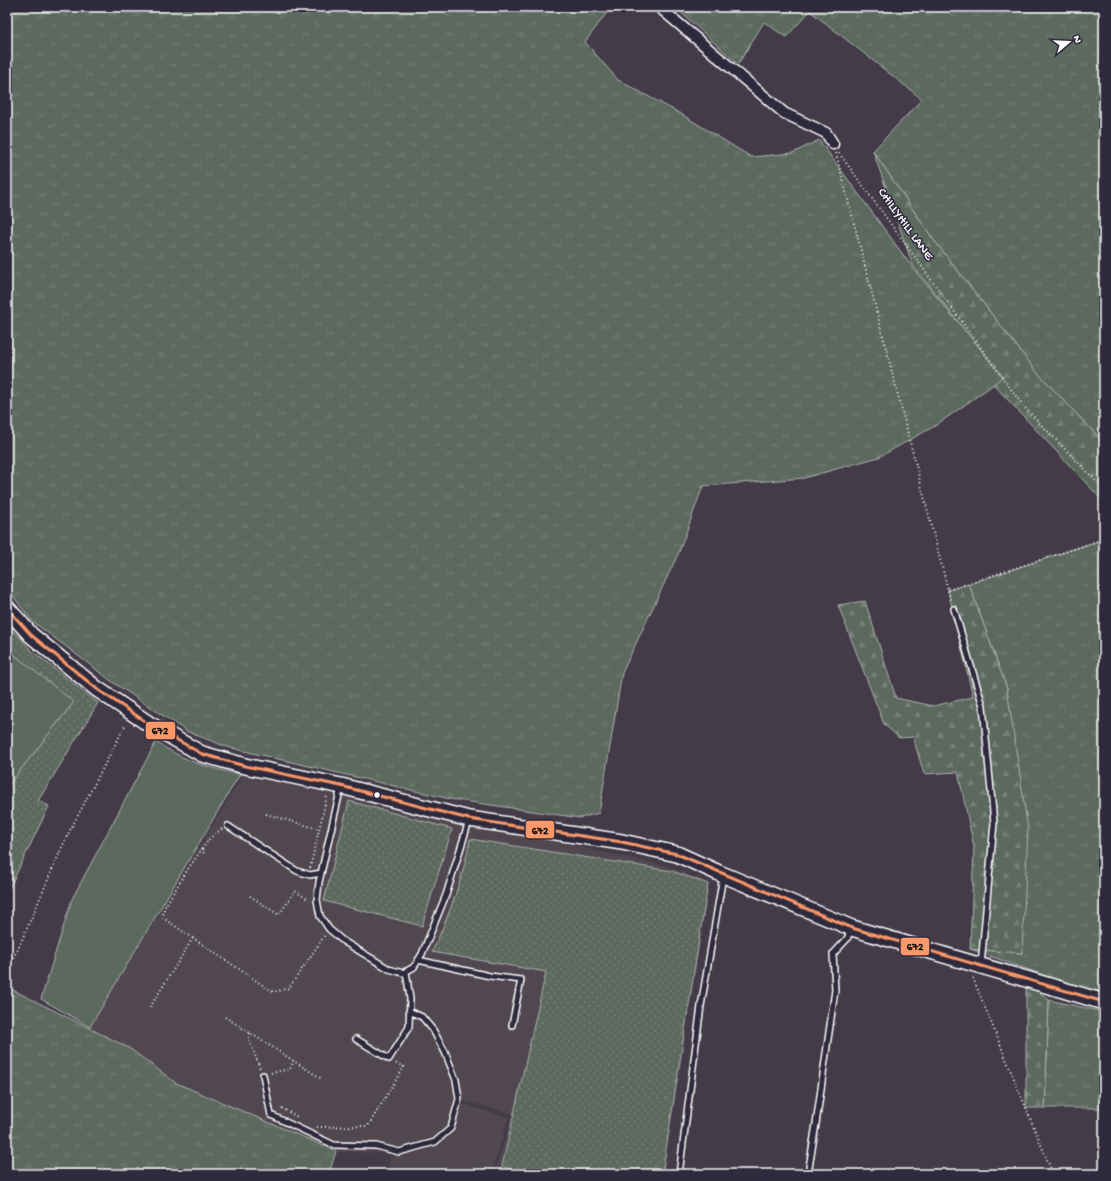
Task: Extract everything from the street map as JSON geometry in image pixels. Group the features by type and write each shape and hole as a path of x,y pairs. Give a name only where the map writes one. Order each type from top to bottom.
{"main road":[{"path":"7,608 31,635 97,689 132,713 184,745 202,754 245,766 336,784 469,819 622,842 677,854 723,875 852,928 974,966 1104,1002"}],"street":[{"path":"659,7 784,113 826,133 833,144"}],"lane":[{"path":"954,609 983,706 994,823 974,966"},
{"path":"336,784 317,900 320,916 329,929 343,941 389,969 403,973 414,967 418,960 446,894 469,819"},
{"path":"228,826 297,871 308,875 321,873"},
{"path":"679,1174 701,1006 723,875"},
{"path":"808,1174 835,990 833,954 847,939 852,928"},
{"path":"418,960 490,976 521,980 512,1025"},
{"path":"356,1039 389,1059 409,1027 406,971"},
{"path":"262,1075 270,1115 334,1145 376,1146 399,1152 435,1142 451,1128 458,1099 456,1080 446,1052 433,1030 422,1017 409,1011"}],"path":[{"name":"CHILLYHILL LANE","path":"833,144 1024,407 1104,489"},
{"path":"833,144 954,609"},
{"path":"948,590 1104,539"},
{"path":"7,968 18,949 66,838 132,713"},
{"path":"308,875 319,829 336,784"},
{"path":"266,814 319,829"},
{"path":"228,826 218,831 201,849 167,906 163,918 273,992 289,988 329,929"},
{"path":"201,849 204,853"},
{"path":"250,896 279,915 295,891 309,900 317,900"},
{"path":"150,1007 194,938"},
{"path":"974,966 1053,1174"},
{"path":"225,1016 322,1080"},
{"path":"250,1033 250,1040 262,1075 290,1069 294,1061"},
{"path":"314,1127 368,1126 404,1067 389,1059"},
{"path":"282,1108 301,1119"}],"shaded area":[{"path":"243,775 668,866 709,883 664,1174 515,1174 496,1167 513,1114 463,1101 441,1136 452,1130 462,1104 509,1117 491,1174 388,1174 390,1158 427,1145 439,1137 390,1154 336,1151 180,1086 129,1048 89,1028"}],"green space":[{"path":"7,7 611,7 585,42 618,80 681,114 751,157 793,153 819,140 915,271 1004,377 935,426 879,457 804,478 703,486 679,552 622,673 599,813 580,818 450,799 227,747 186,731 114,683 32,621 7,588 7,377 10,373 7,370"},
{"path":"675,7 1104,7 1104,443 1036,371 933,239 873,151 922,99 810,11 786,37 764,22 738,64"},
{"path":"873,151 933,239 1036,371 1104,443 1104,502 993,384 1003,377 913,266"},
{"path":"1104,539 1104,992 1077,987 970,949 1022,953 1007,689 969,584"},
{"path":"969,584 1007,689 1028,829 1022,953 970,949 974,847 958,772 924,774 913,737 899,738 884,724 838,605 865,601 896,698 933,706 973,697 948,590"},
{"path":"7,624 31,650 98,703 38,801 49,806 7,893"},
{"path":"7,649 74,702 7,787"},
{"path":"156,742 196,763 240,774 90,1027 41,999 72,899"},
{"path":"349,801 452,829 422,926 324,901"},
{"path":"470,839 672,871 708,884 662,1174 525,1174 502,1166 546,972 432,952 455,897 464,868"},
{"path":"1026,981 1049,1000 1045,1108 1026,1108"},
{"path":"7,987 129,1048 176,1083 336,1151 329,1174 7,1174"},
{"path":"1049,1000 1104,1012 1104,1108 1045,1108"}],"transit line":[{"name":"672","path":"7,608 31,635 97,689 149,724 202,754 245,766 341,786 469,819 622,842 677,854 852,928 1104,1002"}]}
